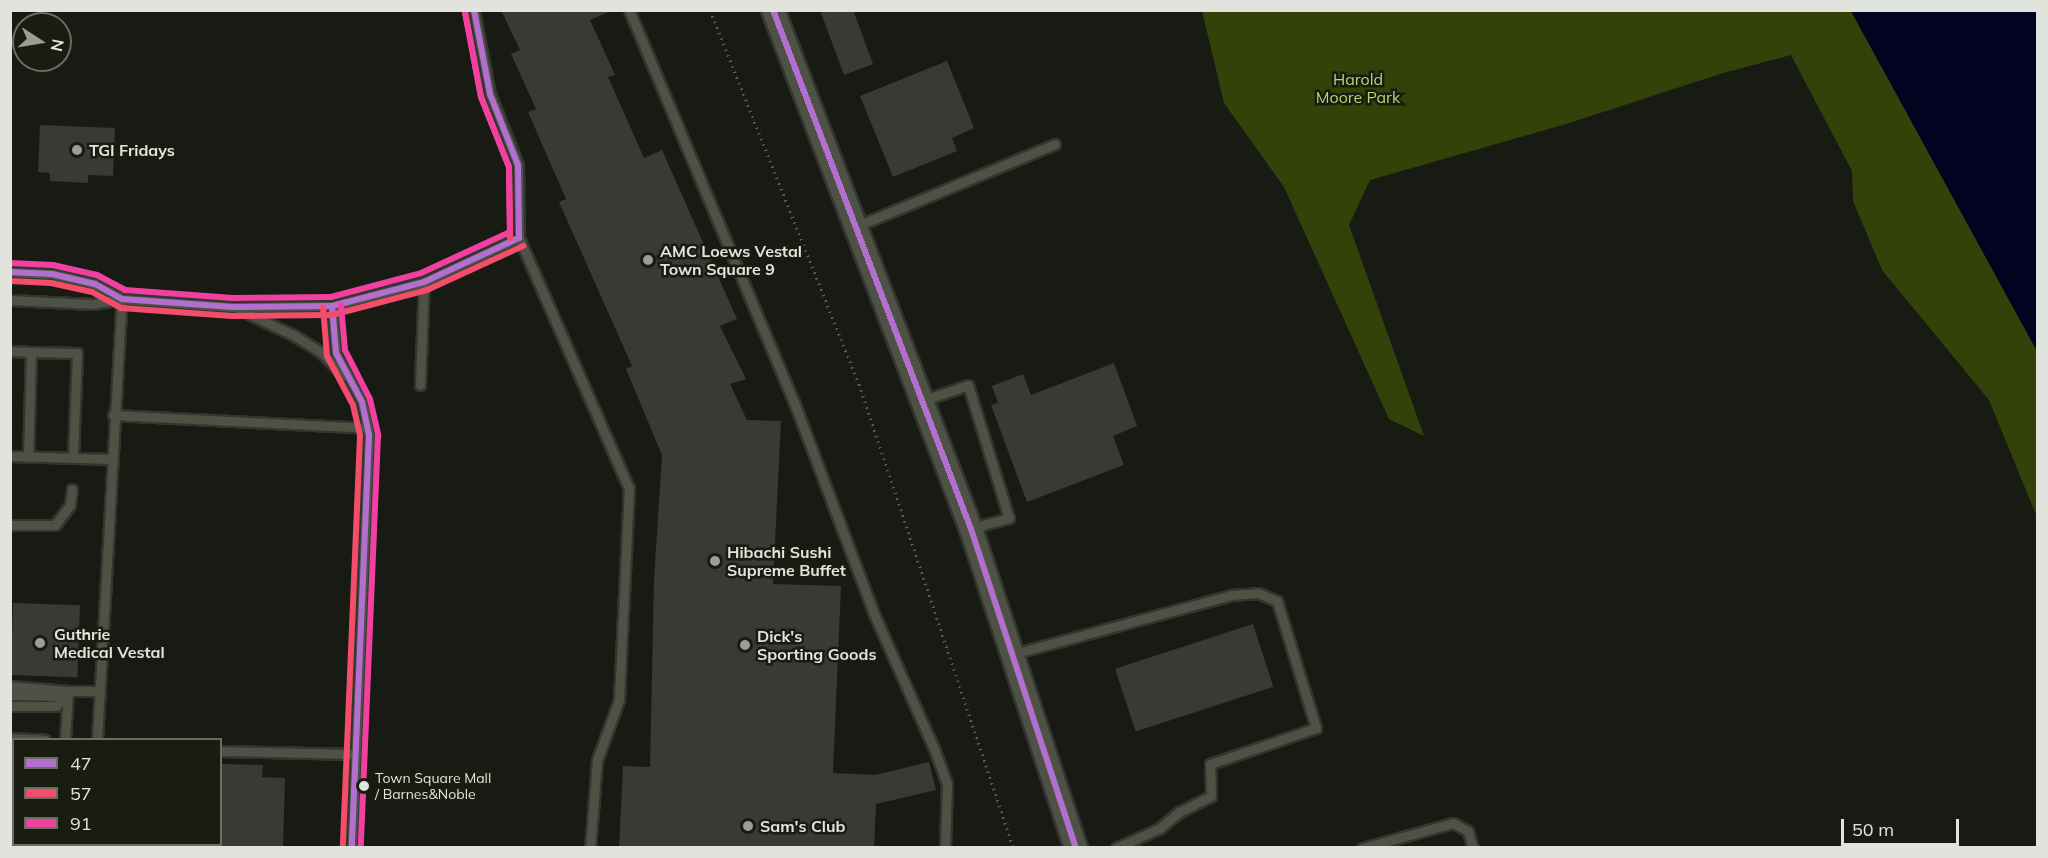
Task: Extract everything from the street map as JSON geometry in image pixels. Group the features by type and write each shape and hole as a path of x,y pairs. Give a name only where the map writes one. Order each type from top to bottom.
{"street":[{"path":"773,10 924,400 971,529 1076,848"}],"lane":[{"path":"474,10 490,94 518,165 519,238 629,488 619,700 597,760 590,848"},
{"path":"629,10 794,402 874,614 939,762 947,784 945,848"},
{"path":"856,226 1055,144"},
{"path":"10,300 93,304 122,299 233,307 332,306 424,282 519,238"},
{"path":"10,272 52,274 95,284 122,299"},
{"path":"420,385 424,282"},
{"path":"97,738 110,459 122,299"},
{"path":"332,306 336,353 348,380 362,402 368,428 352,848"},
{"path":"233,307 295,336 321,352 348,380"},
{"path":"10,351 76,353 73,458"},
{"path":"28,457 31,352"},
{"path":"924,400 969,385 1009,518 971,529"},
{"path":"113,415 368,428"},
{"path":"10,456 110,459"},
{"path":"10,525 55,525 70,505 72,489"},
{"path":"1013,654 1231,596 1258,593 1277,602 1316,728 1210,764 1211,796 1179,812 1160,828 1116,848"},
{"path":"10,686 99,691"},
{"path":"10,695 57,696 68,691"},
{"path":"10,706 56,706 68,691"},
{"path":"65,738 68,691"},
{"path":"222,751 356,754"},
{"path":"1362,848 1453,823 1468,831 1473,848"}],"path":[{"path":"710,10 859,384 1013,848"}],"green space":[{"name":"Harold Moore Park","path":"1202,11 1851,11 2037,351 2037,517 1989,400 1882,270 1853,201 1852,171 1791,55 1723,73 1566,124 1370,180 1349,225 1424,436 1389,419 1284,187 1224,103"}],"water":[{"path":"1851,11 2037,11 2037,351"}],"building":[{"path":"501,10 613,10 590,20 615,75 608,77 644,158 662,150 737,319 720,326 746,379 730,384 747,420 781,421 773,584 841,586 833,773 875,775 929,762 936,790 876,804 874,848 619,848 623,766 650,767 654,579 662,455 626,369 632,366 559,202 566,199 528,112 536,109 511,54 520,50"},
{"path":"820,10 853,10 873,64 844,75"},
{"path":"947,61 974,128 952,138 957,151 893,177 860,96"},
{"name":"TGI Fridays","path":"40,125 115,128 113,176 88,175 88,183 50,181 50,173 38,172"},
{"path":"1114,363 1137,426 1113,436 1124,465 1027,502 991,405 998,403 992,386 1023,374 1031,395"},
{"path":"13,603 80,605 77,677 10,675"},
{"path":"1253,624 1273,687 1135,732 1115,669"},
{"path":"222,764 263,765 262,777 285,778 283,848 220,848 222,846"}],"transit line":[{"name":"47","path":"474,10 490,94 518,165 519,238"},
{"name":"47","path":"773,10 971,529 1076,848"},
{"name":"57","path":"465,12 481,97 509,167 510,238"},
{"name":"91","path":"10,263 53,265 97,275 125,290 233,298 331,297 421,273 510,232 509,167 481,97 465,12"},
{"name":"47","path":"10,272 52,274 95,284 122,299 233,307 332,306 424,282 519,238"},
{"name":"57","path":"10,281 51,283 92,292 121,308 232,316 332,315 427,290 523,246"},
{"name":"91","path":"341,305 345,350 370,399 378,435 361,848"},
{"name":"47","path":"332,306 336,353 362,402 369,435 352,848"},
{"name":"57","path":"323,307 327,356 353,405 360,436 343,848"}],"place":[{"name":"TGI Fridays","path":"77,150"},
{"name":"AMC Loews Vestal Town Square 9","path":"648,260"},
{"name":"Hibachi Sushi Supreme Buffet","path":"715,561"},
{"name":"Guthrie Medical Vestal","path":"40,643"},
{"name":"Dick's Sporting Goods","path":"745,645"},
{"name":"Town Square Mall / Barnes&Noble","path":"364,786"},
{"name":"Sam's Club","path":"748,826"}]}
